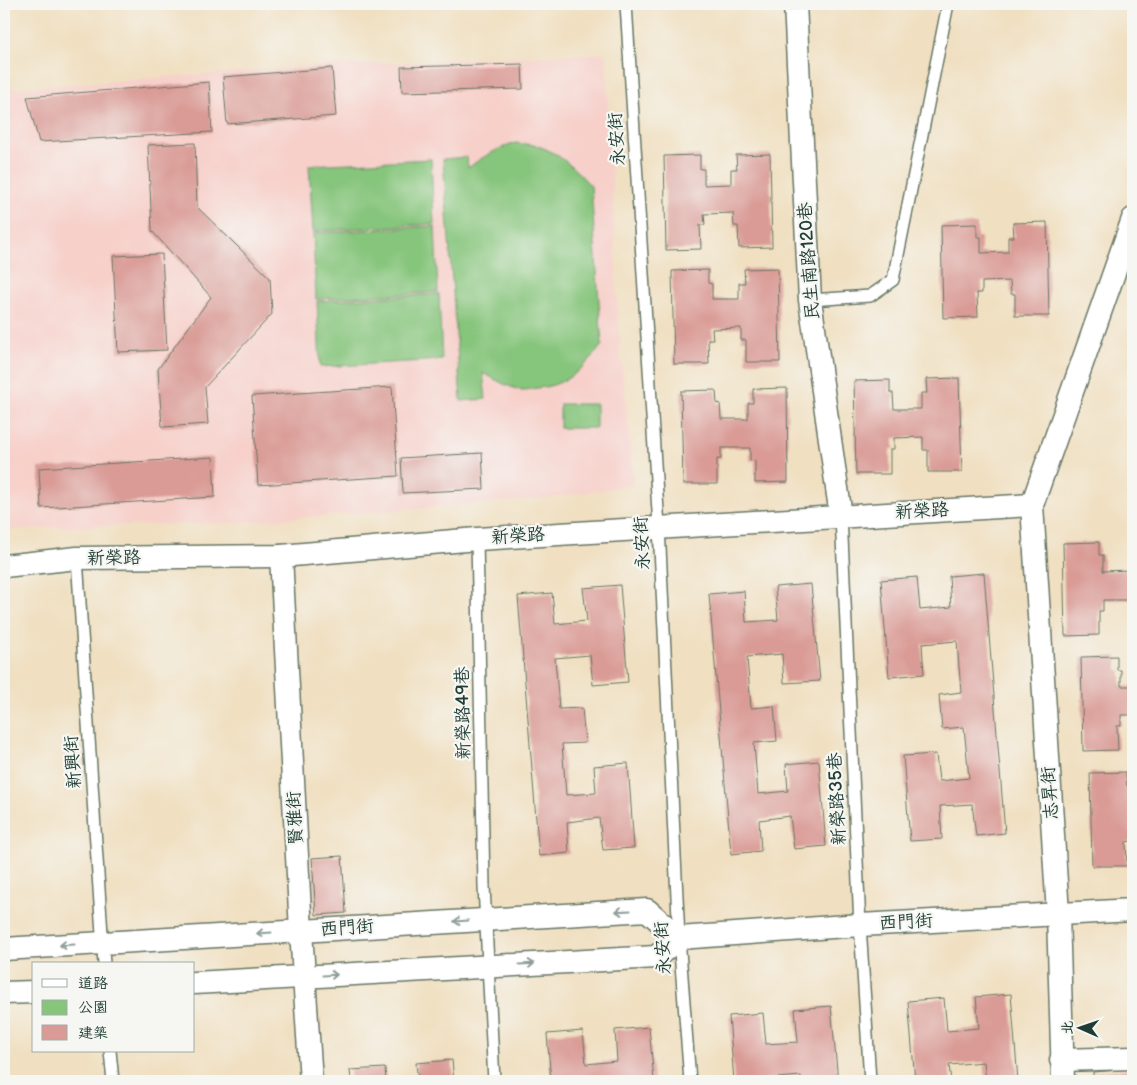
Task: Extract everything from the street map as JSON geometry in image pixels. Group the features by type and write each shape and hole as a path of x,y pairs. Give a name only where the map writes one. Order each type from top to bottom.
{"street":[{"name":"民生南路120巷","path":"795,4 810,300 841,516"},
{"path":"1032,504 1133,219"},
{"name":"新榮路","path":"4,566 77,558 281,556 477,539 1032,504"},
{"name":"志昇街","path":"1032,504 1058,914 1062,1071"},
{"name":"賢雅街","path":"281,556 311,1081"},
{"name":"西門街","path":"4,949 104,953 301,931 646,910 679,938 860,925 1133,910"},
{"path":"195,982 304,976 490,977 656,956 679,938"},
{"path":"4,993 32,992"},
{"path":"1062,1071 1133,1058"}],"lane":[{"name":"永安街","path":"626,4 659,527 679,938 690,1081"},
{"path":"810,300 870,296 893,280 948,4"},
{"name":"新榮路35巷","path":"841,516 860,925 870,1081"},
{"name":"新榮路49巷","path":"477,539 484,886 494,1081"},
{"name":"新興街","path":"77,558 104,953"},
{"path":"110,1052 113,1081"}],"shaded area":[{"path":"606,53 619,336 634,485 549,498 233,523 59,527 4,531 4,89 317,66"}],"green space":[{"path":"515,143 529,144 546,149 573,168 591,186 602,345 582,368 557,384 522,390 483,373 486,399 461,401 443,159 467,157 468,168 490,153"},
{"path":"431,159 434,224 313,231 309,165"},
{"path":"435,226 438,292 316,299 313,233"},
{"path":"439,294 442,360 320,367 317,301"},
{"path":"560,404 596,404 596,428 560,428"}],"building":[{"path":"522,64 523,89 402,92 401,67"},
{"path":"332,68 336,116 227,124 223,77"},
{"path":"209,82 212,132 39,142 27,97"},
{"path":"195,143 197,207 270,278 272,314 205,387 208,424 162,427 158,369 211,297 152,231 148,145"},
{"path":"770,154 772,247 739,248 738,226 734,226 733,213 704,214 705,225 700,225 701,249 666,250 664,156 700,155 700,169 704,169 704,185 731,184 731,169 737,169 736,155"},
{"path":"1047,222 1049,316 1015,316 1015,294 1011,294 1010,281 982,282 982,293 977,293 978,317 943,318 941,225 977,224 977,237 981,237 981,253 1008,252 1008,237 1014,237 1013,223"},
{"path":"162,254 167,350 118,352 113,256"},
{"path":"778,268 780,362 746,362 746,340 741,340 741,328 712,329 713,339 708,339 709,364 674,364 672,271 708,270 708,283 712,284 712,299 739,299 739,283 745,283 744,269"},
{"path":"959,378 962,472 928,472 928,450 923,450 923,437 894,438 894,449 890,449 890,474 856,474 854,381 890,380 890,393 893,393 894,409 921,409 921,393 927,393 926,379"},
{"path":"392,387 398,476 258,485 252,396"},
{"path":"787,388 788,482 755,483 755,460 750,461 750,448 721,448 721,459 717,459 717,484 683,484 681,391 716,390 717,404 720,403 721,419 748,419 748,403 753,403 753,389"},
{"path":"482,453 484,489 403,493 401,458"},
{"path":"213,457 215,497 41,508 39,468"},
{"path":"1099,542 1099,555 1103,555 1103,571 1130,570 1130,555 1133,555 1133,600 1103,600 1103,611 1099,611 1099,635 1065,636 1063,543"},
{"path":"984,573 1005,833 976,836 972,804 940,806 942,839 910,841 903,756 936,754 939,781 969,778 964,727 942,729 939,695 961,692 957,641 922,644 924,674 889,677 881,580 917,577 920,610 951,607 949,576"},
{"path":"811,584 820,681 784,683 782,654 747,657 751,708 774,706 777,741 754,743 758,794 788,791 786,764 819,761 826,846 794,849 790,816 759,820 761,851 731,854 709,594 744,591 746,622 778,620 775,587"},
{"path":"620,585 628,682 593,685 590,655 555,658 559,709 582,708 585,743 562,744 566,795 596,793 594,766 628,763 634,848 603,850 599,818 567,822 569,853 539,856 518,596 552,593 555,624 587,621 583,588"},
{"path":"1117,656 1117,670 1121,670 1121,686 1133,686 1133,715 1121,715 1121,726 1117,726 1118,750 1083,751 1081,657"},
{"path":"1126,772 1127,786 1130,785 1130,801 1133,801 1133,830 1131,830 1131,841 1126,842 1127,866 1092,866 1090,773"},
{"path":"342,856 346,913 316,915 312,858"},
{"path":"1011,994 1018,1081 986,1081 984,1062 949,1065 951,1081 915,1081 908,1001 944,998 947,1031 979,1028 976,997"},
{"path":"831,1006 838,1081 802,1081 801,1076 766,1079 767,1081 734,1081 729,1016 763,1013 766,1044 798,1042 795,1009"},
{"path":"649,1027 654,1081 551,1081 547,1034 583,1031 586,1064 617,1061 615,1030"},
{"path":"452,1060 454,1081 418,1081 416,1063"},
{"path":"385,1068 386,1081 351,1081 350,1070"},
{"path":"1133,1069 1133,1081 1093,1081 1093,1072"}]}
